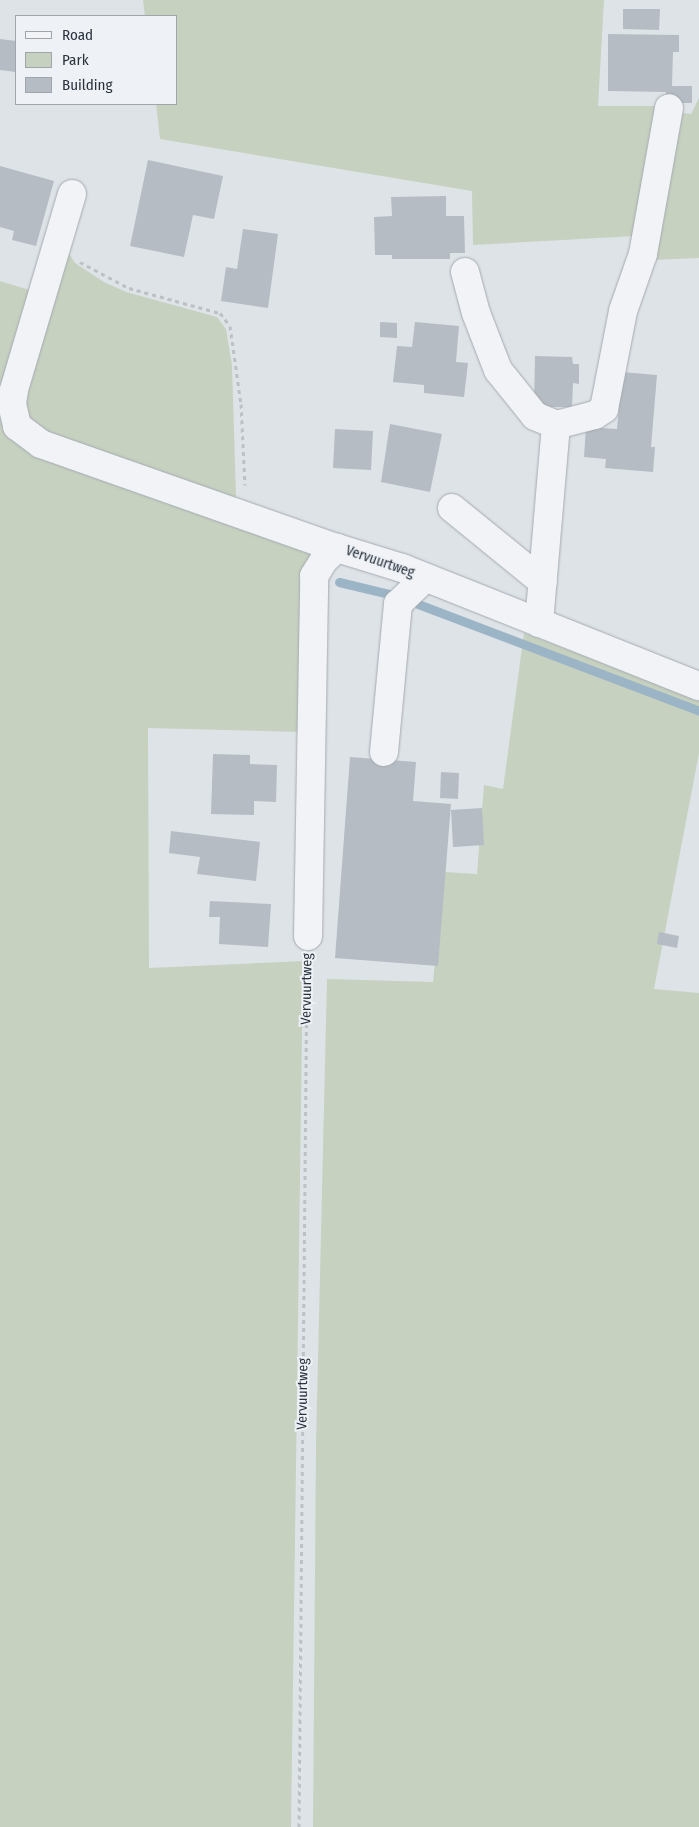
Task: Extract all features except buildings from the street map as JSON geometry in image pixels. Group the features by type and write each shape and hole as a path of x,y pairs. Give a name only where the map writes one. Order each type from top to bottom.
{"street":[{"path":"465,272 476,313 498,370 535,416 556,425 595,415 604,409 623,311 643,254 669,108"},
{"path":"72,194 63,230 14,390 12,404 17,426 41,444 337,548"},
{"path":"539,623 556,425"},
{"path":"452,508 542,582"},
{"name":"Vervuurtweg","path":"308,936 314,576 324,560 337,548 425,578 699,686"},
{"path":"384,752 398,604 425,578"}],"path":[{"path":"63,230 76,259 90,269 130,288 220,313 230,326 242,404 246,497 254,520"},
{"name":"Vervuurtweg","path":"299,1827 308,936"}],"green space":[{"path":"143,0 604,0 598,106 655,106 635,236 473,245 472,191 160,139 156,105 178,105 178,15 145,15"},
{"path":"699,98 699,258 650,260 676,112 691,114"},
{"path":"68,252 75,263 104,282 126,292 217,317 226,329 232,365 236,496 229,499 33,433 19,410"},
{"path":"0,281 36,292 6,417 323,550 299,732 148,728 149,968 303,961 291,1827 0,1827"},
{"path":"524,633 699,700 699,753 654,989 699,993 699,1827 313,1827 316,1445 327,979 433,982 444,872 477,874 484,785 503,789"}],"waterway":[{"path":"339,582 389,594"},
{"path":"418,604 699,711"}]}
